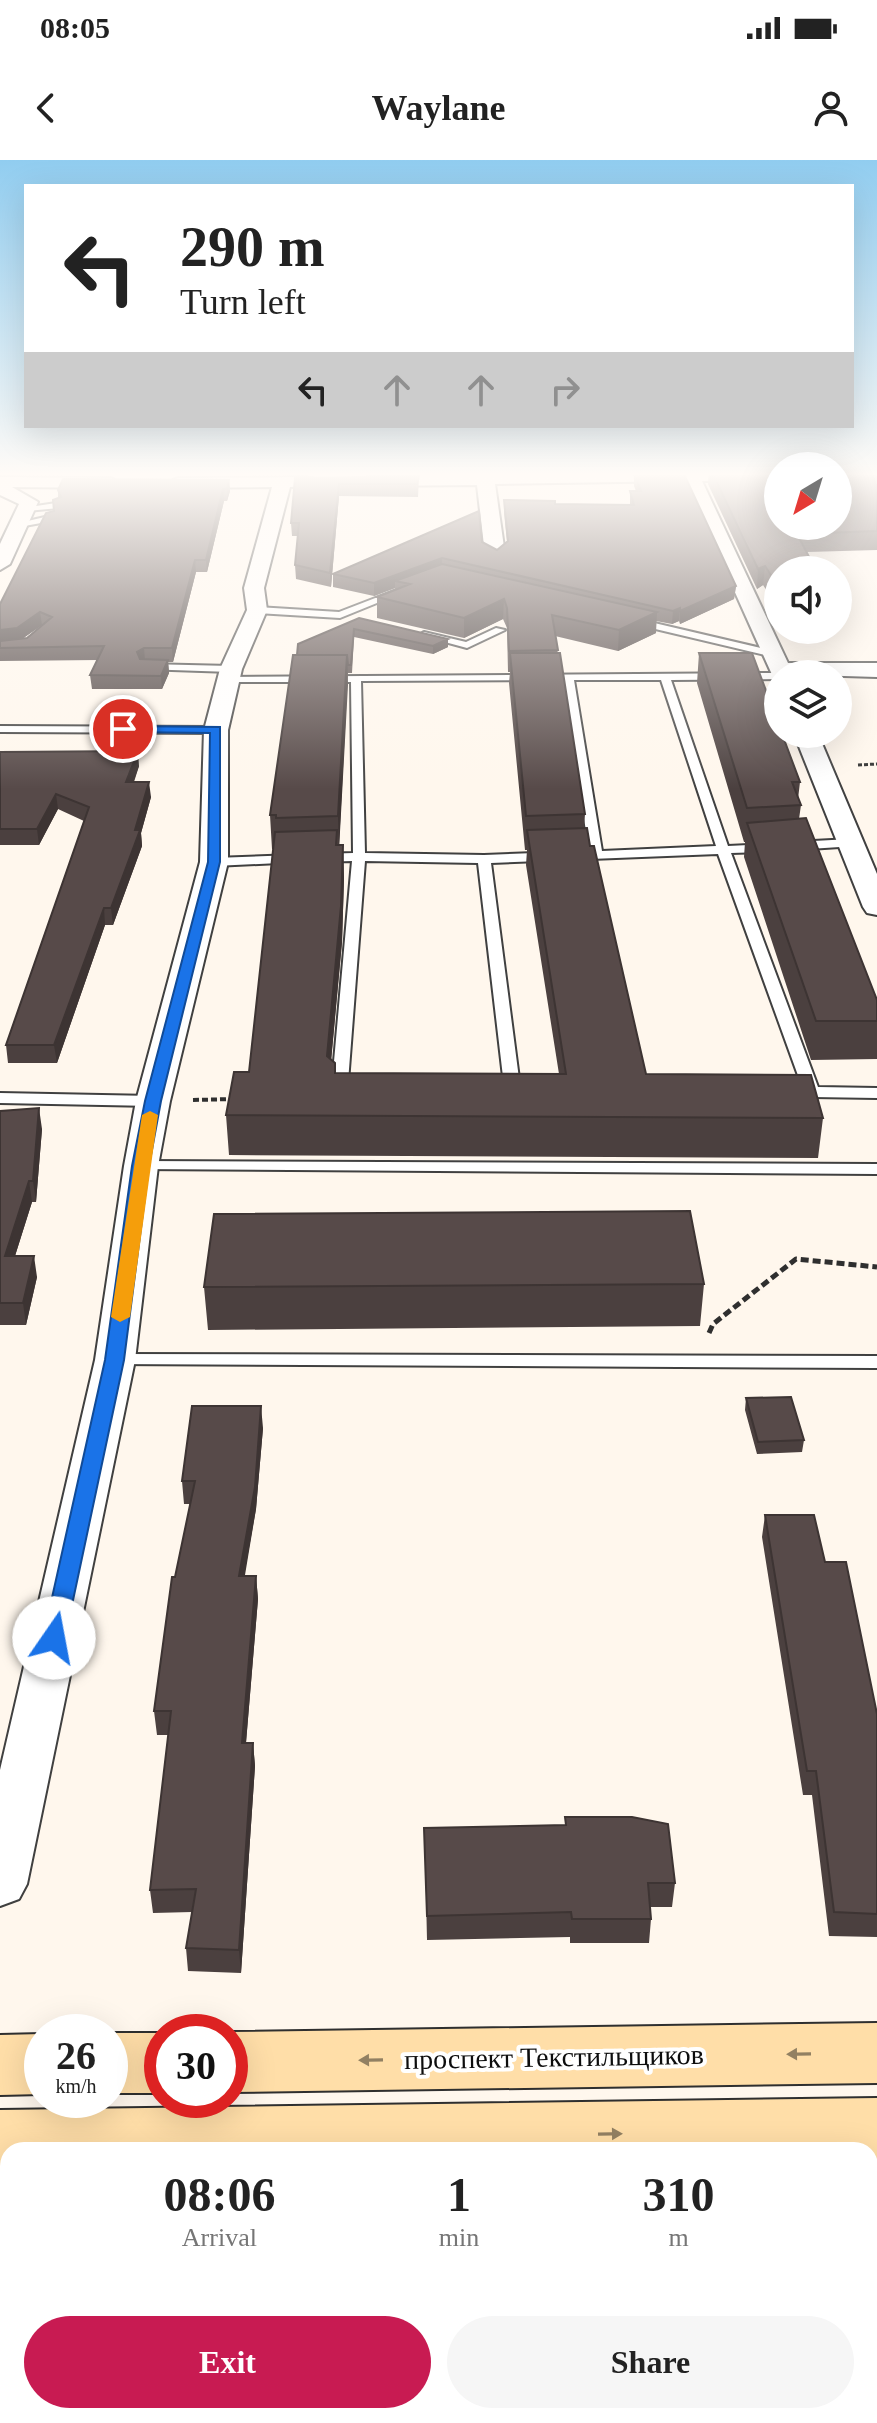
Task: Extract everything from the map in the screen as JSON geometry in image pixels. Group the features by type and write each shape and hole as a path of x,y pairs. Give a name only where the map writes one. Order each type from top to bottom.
{"main road":[{"name":"проспект Текстильщиков","path":"248,2062 877,2053"},
{"path":"0,2065 24,2064"},
{"path":"0,2142 877,2130"}],"street":[{"path":"0,1884 115,1360 141,1166 153,1101 214,862 216,730 229,674 257,610 254,588 257,578"},
{"path":"738,578 775,660"},
{"path":"852,669 877,670"},
{"path":"812,748 877,907"}],"lane":[{"path":"340,615 412,588"},
{"path":"257,610 340,615 368,622"},
{"path":"622,619 764,663"},
{"path":"410,632 467,645 500,630"},
{"path":"145,667 356,680 665,677 764,669"},
{"path":"665,677 723,850 812,1092 877,1093"},
{"path":"568,678 596,855"},
{"path":"339,1095 359,857 356,680"},
{"path":"0,729 216,730"},
{"path":"214,862 359,857 484,859 851,843"},
{"path":"484,859 513,1094"},
{"path":"0,1098 153,1101"},
{"path":"141,1166 877,1169"},
{"path":"115,1360 877,1362"}],"path":[{"path":"698,1362 713,1324 796,1259 877,1267"}],"building":[{"path":"13,578 190,578 172,648 144,648 137,652 140,659 168,660 161,676 90,675 104,646 0,648 0,641 27,638 52,617 40,612 17,628 0,630 0,604"},
{"path":"349,578 389,578 374,583"},
{"path":"404,578 503,578 657,612 619,630 552,615 558,650 509,651 504,599 464,618 377,597 410,584 395,581"},
{"path":"527,578 732,578 736,586 680,611 680,608 673,611"},
{"path":"359,618 448,639 433,646 354,629 351,665 348,665 347,655 297,655 298,644"},
{"path":"510,653 560,653 585,814 526,816"},
{"path":"699,653 752,653 764,685 764,748 787,748 800,782 792,782 801,805 747,808"},
{"path":"293,655 347,655 338,816 276,818 276,815 270,815"},
{"path":"138,751 126,782 149,782 135,830 140,830 111,908 104,908 54,1045 6,1045 89,807 56,794 37,829 0,829 0,752"},
{"path":"806,818 877,1000 877,1021 816,1021 747,823"},
{"path":"587,828 590,846 594,846 646,1074 811,1075 823,1118 226,1115 234,1072 249,1072 275,832 337,830 336,845 343,845 341,906 327,1056 335,1063 335,1073 566,1074 527,830"},
{"path":"39,1108 33,1181 29,1181 5,1256 34,1256 23,1303 0,1303 0,1111"},
{"path":"690,1211 704,1284 204,1287 214,1214"},
{"path":"791,1397 804,1440 758,1442 746,1398"},
{"path":"192,1406 261,1406 255,1487 239,1576 256,1576 242,1743 253,1743 239,1950 186,1948 196,1889 150,1890 171,1711 154,1711 172,1577 175,1577 195,1481 182,1481"},
{"path":"765,1515 814,1515 825,1562 846,1562 877,1714 877,1914 834,1912 816,1771 807,1771"},
{"path":"565,1817 632,1817 668,1824 675,1883 648,1883 651,1919 572,1919 571,1912 427,1916 424,1828 566,1825"}],"slow traffic":[{"path":"120,1317 150,1115"}],"route":[{"path":"54,1638 115,1360 141,1166 153,1101 214,862 216,730 123,729"}]}
